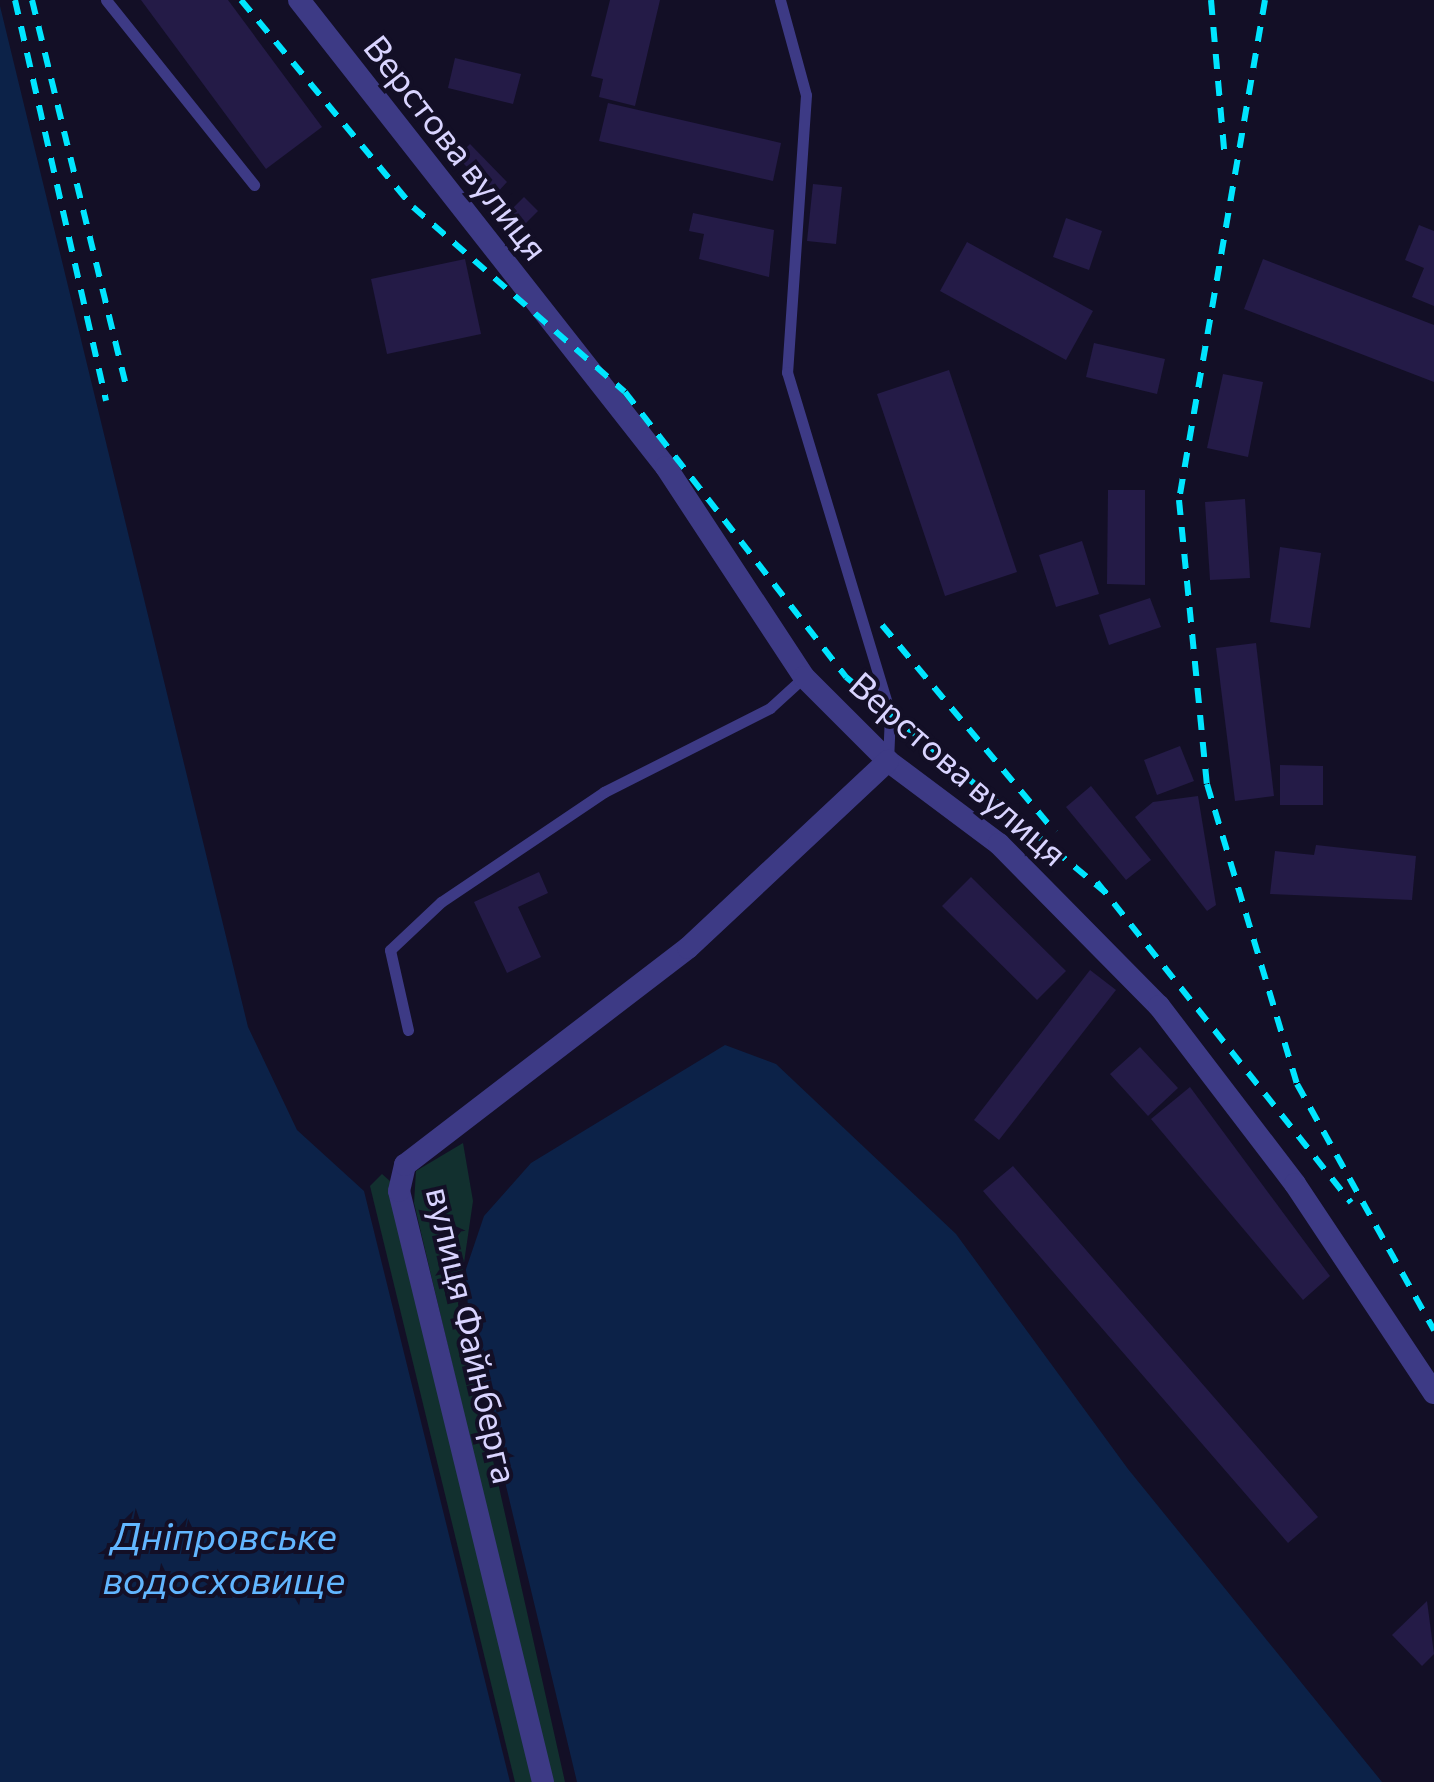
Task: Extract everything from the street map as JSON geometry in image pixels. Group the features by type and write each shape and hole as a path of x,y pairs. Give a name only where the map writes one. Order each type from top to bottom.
{"street":[{"name":"Верстова вулиця","path":"299,0 666,467 804,676 888,761 999,844 1159,1006 1294,1184 1434,1394"},
{"name":"вулиця Файнберга","path":"543,1782 399,1191 405,1165 688,948 888,761"}],"lane":[{"path":"106,0 254,185"},
{"path":"780,0 806,95 787,372 890,714 888,761"},
{"path":"408,1030 390,950 441,902 604,792 770,708 804,676"}],"green space":[{"path":"463,1143 473,1201 458,1304 565,1782 551,1782 414,1203 416,1171"},
{"path":"382,1174 391,1182 544,1782 515,1782 370,1186"}],"water":[{"name":"Дніпровське водосховище","path":"0,6 248,1027 297,1130 364,1191 510,1782 0,1782"},
{"path":"725,1045 776,1064 956,1234 1128,1469 1382,1782 577,1782 471,1340 465,1272 484,1216 531,1163"}],"building":[{"path":"141,0 228,0 322,127 266,169"},
{"path":"610,0 660,0 635,106 599,97 603,79 591,76"},
{"path":"455,58 521,74 513,104 448,88"},
{"path":"608,103 781,143 773,181 599,141"},
{"path":"470,144 507,182 495,195 457,157"},
{"path":"813,184 842,187 836,244 807,241"},
{"path":"524,197 538,211 523,226 509,212"},
{"path":"693,213 774,230 769,277 699,259 704,234 689,231"},
{"path":"1066,218 1102,231 1089,270 1053,257"},
{"path":"1419,225 1434,231 1434,306 1412,297 1424,268 1405,260"},
{"path":"967,242 1093,311 1066,360 940,291"},
{"path":"465,259 481,334 387,354 371,279"},
{"path":"1263,259 1434,325 1434,382 1244,309"},
{"path":"1094,343 1165,359 1157,394 1086,377"},
{"path":"949,370 1017,572 945,596 877,394"},
{"path":"1223,374 1263,382 1248,457 1207,448"},
{"path":"1108,490 1145,490 1145,585 1107,584"},
{"path":"1245,499 1250,578 1210,580 1205,502"},
{"path":"1082,541 1099,594 1056,607 1039,555"},
{"path":"1280,547 1321,553 1310,628 1270,622"},
{"path":"1150,598 1161,627 1109,645 1099,615"},
{"path":"1256,643 1274,796 1235,801 1216,648"},
{"path":"1180,746 1194,781 1157,795 1144,760"},
{"path":"1280,765 1323,766 1323,805 1280,805"},
{"path":"1091,786 1151,860 1126,880 1066,807"},
{"path":"1198,796 1216,905 1207,911 1135,817 1153,802"},
{"path":"1316,845 1416,856 1412,900 1270,894 1275,851 1314,855"},
{"path":"539,872 548,893 518,907 541,957 507,973 474,902"},
{"path":"971,877 1066,971 1037,1000 942,906"},
{"path":"1090,970 1116,990 999,1140 974,1120"},
{"path":"1140,1047 1178,1088 1148,1116 1110,1074"},
{"path":"1190,1087 1330,1276 1303,1300 1151,1119"},
{"path":"1013,1166 1318,1517 1288,1543 983,1191"},
{"path":"1427,1601 1434,1654 1422,1666 1392,1635"}],"railway":[{"path":"15,0 106,401"},
{"path":"32,0 126,385"},
{"path":"241,0 413,207 625,392 846,677 1106,893"},
{"path":"1211,0 1225,159"},
{"path":"1265,0 1179,500 1207,784 1297,1084 1434,1330"},
{"path":"882,625 1055,832"},
{"path":"1097,882 1351,1203"}]}
